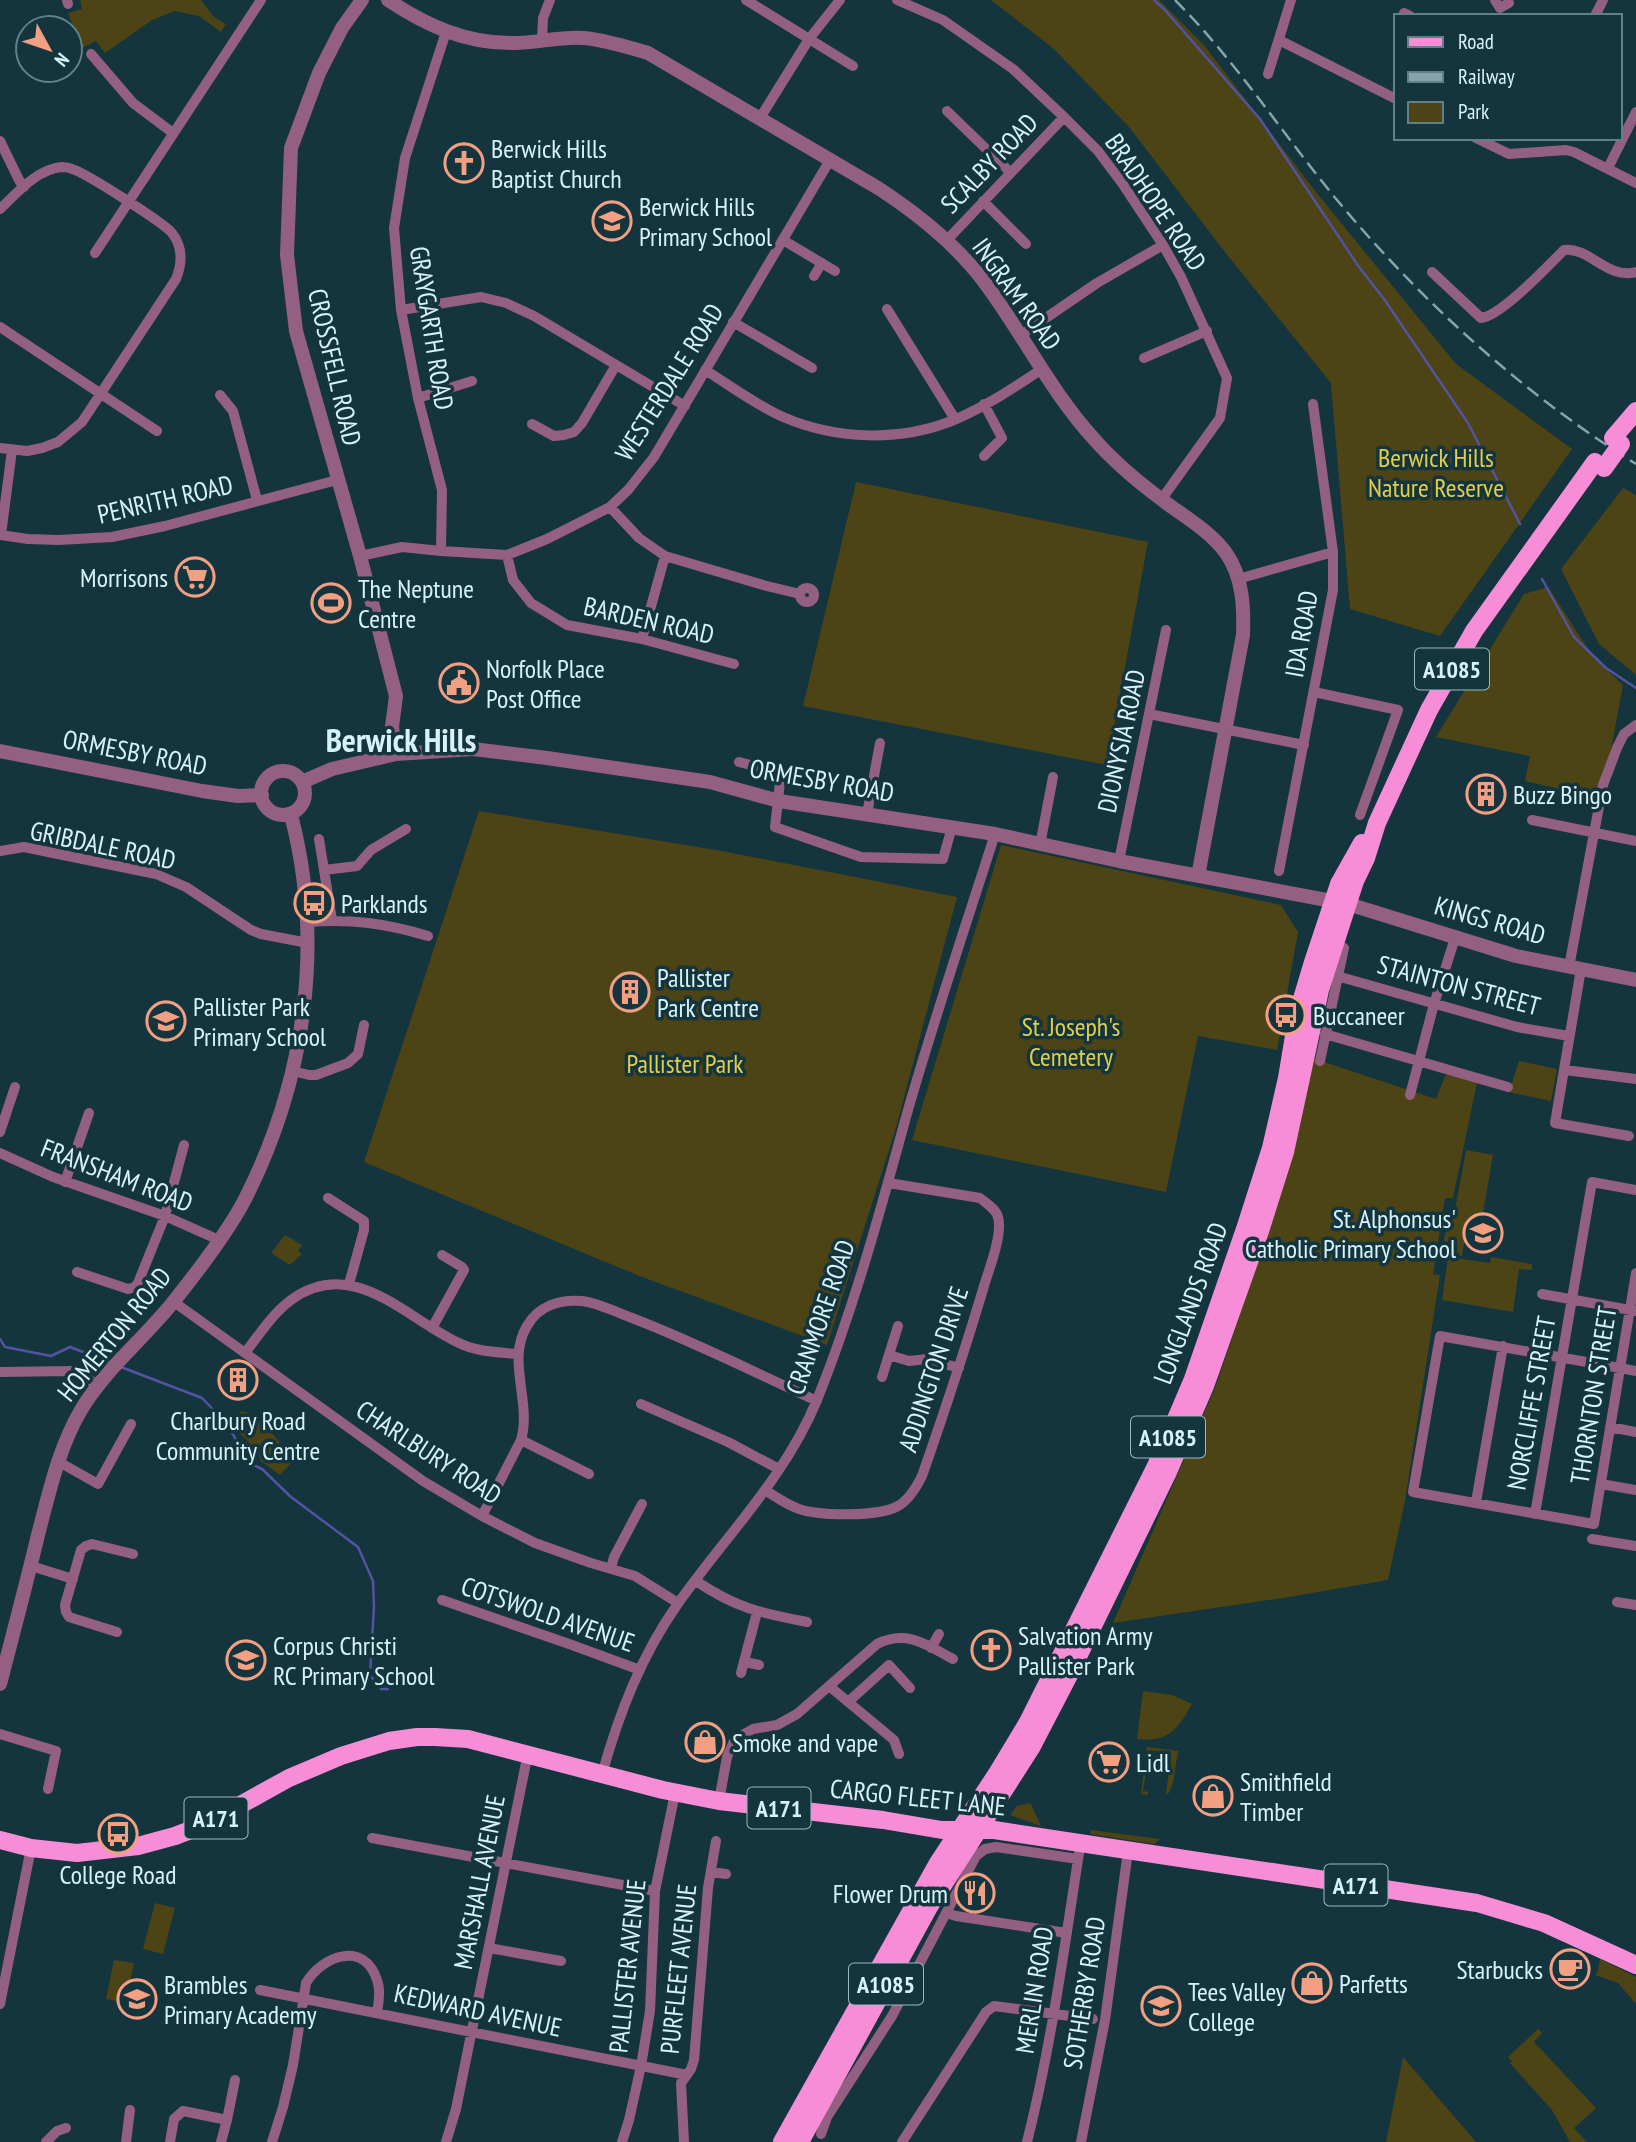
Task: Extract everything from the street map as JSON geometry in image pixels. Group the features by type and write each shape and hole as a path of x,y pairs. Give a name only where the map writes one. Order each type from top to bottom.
{"main road":[{"name":"LONGLANDS ROAD","path":"788,2142 929,1907 1031,1748 1168,1472 1205,1386 1260,1231 1284,1152 1340,902 1339,884 1369,819 1474,631 1549,529 1575,503 1636,411"},
{"name":"LONGLANDS ROAD","path":"1617,441 1636,425"},
{"name":"LONGLANDS ROAD","path":"788,2142 894,1938 1028,1721 1156,1466 1192,1379 1224,1290 1270,1148 1287,1079 1298,1012 1340,902"},
{"name":"CARGO FLEET LANE","path":"0,1840 54,1852 98,1852 138,1846 206,1824 289,1778 341,1756 389,1741 417,1737 468,1739 675,1793 719,1801 883,1820 942,1830 994,1830 1079,1851 1128,1851 1427,1894 1488,1906 1544,1923 1636,1965"}],"street":[{"path":"95,253 261,0"},
{"name":"CROSSFELL ROAD","path":"362,0 342,28 319,73 291,148 287,255 294,323 360,556 396,696 392,727 396,754"},
{"name":"INGRAM ROAD","path":"388,0 446,33 515,43 584,38 648,53 916,212 947,240 983,280 1066,407 1094,440 1126,472 1209,534 1227,554 1238,579 1244,606 1243,635 1198,876"},
{"path":"542,40 542,19 550,0"},
{"path":"746,0 853,66"},
{"path":"760,118 809,39 841,0"},
{"name":"BRADHOPE ROAD","path":"897,0 943,20 1013,69 1098,150 1163,244 1207,331 1227,378 1220,418 1161,500"},
{"path":"1268,74 1292,0"},
{"name":"GRAYGARTH ROAD","path":"440,551 442,490 418,398 401,310 394,228 405,158 446,33"},
{"path":"1279,40 1394,98"},
{"path":"91,54 133,103 173,133"},
{"path":"947,111 1010,172"},
{"path":"1608,168 1636,112"},
{"name":"SCALBY ROAD","path":"947,240 1064,117"},
{"path":"1480,140 1509,154 1566,150 1574,152 1636,183"},
{"path":"1574,152 1576,140"},
{"path":"0,141 24,187"},
{"name":"WESTERDALE ROAD","path":"360,556 402,547 507,555 547,539 610,507 642,474 654,457 830,160"},
{"path":"0,209 43,173 62,167 71,168 88,176 173,234 179,248 181,265 176,279 82,422 58,442 27,451 6,449 0,535"},
{"path":"983,201 1026,244"},
{"path":"783,240 835,271"},
{"path":"1021,335 1097,283 1163,244"},
{"path":"1432,272 1481,318 1486,318 1522,291 1564,250 1573,249 1613,272 1636,272"},
{"path":"814,276 822,263"},
{"path":"401,310 449,300 481,297 506,303 534,316 685,406"},
{"path":"887,309 955,419"},
{"path":"733,322 812,368"},
{"path":"0,327 157,431"},
{"path":"1144,358 1207,331"},
{"path":"532,424 554,436 574,432 617,365"},
{"path":"705,370 783,417 812,427 864,436 898,434 955,419 1042,369"},
{"path":"418,398 472,381"},
{"path":"220,395 233,411 257,500"},
{"path":"984,404 1002,438 984,456"},
{"name":"IDA ROAD","path":"1279,871 1334,590 1333,552 1313,404"},
{"name":"PENRITH ROAD","path":"0,535 59,540 112,537 165,526 337,480"},
{"path":"610,507 639,538 665,556 795,592"},
{"path":"1238,579 1333,552"},
{"name":"BARDEN ROAD","path":"507,555 513,580 531,603 567,625 642,639 734,664"},
{"path":"642,639 665,556"},
{"name":"DIONYSIA ROAD","path":"1119,861 1166,630"},
{"path":"1314,692 1398,710 1369,819"},
{"path":"1149,714 1304,745"},
{"path":"1629,1136 1555,1123 1569,1036 1575,968 1594,833 1603,785 1616,747 1624,734 1636,725"},
{"path":"867,814 880,743"},
{"name":"ORMESBY ROAD","path":"302,782 332,769 396,754 473,749 710,782 779,801 995,834 1119,861 1340,902"},
{"name":"ORMESBY ROAD","path":"0,751 202,791 238,796 262,795"},
{"path":"739,762 770,770 780,782 775,827 861,857 943,859 952,827"},
{"path":"290,772 297,776 305,792 302,805 291,815 275,813 267,807 262,795 263,786 274,773 290,772"},
{"path":"1040,845 1053,777"},
{"name":"HOMERTON ROAD","path":"0,1684 58,1462 74,1423 97,1386 174,1302 219,1240 243,1202 280,1118 293,1071 303,1015 308,943 301,853 291,815"},
{"path":"1532,820 1636,841"},
{"path":"324,870 357,866 371,850 406,829"},
{"name":"CRANMORE ROAD","path":"602,1774 622,1711 655,1640 678,1604 765,1490 817,1401 850,1308 948,980 995,834"},
{"path":"319,839 332,920"},
{"name":"GRIBDALE ROAD","path":"0,851 24,847 156,874 186,887 251,930 308,943"},
{"name":"KINGS ROAD","path":"1340,902 1516,956 1636,980"},
{"path":"308,922 332,920 383,924 428,936"},
{"path":"1410,1095 1455,938"},
{"path":"1320,1061 1344,948"},
{"name":"STAINTON STREET","path":"1337,976 1517,1027 1569,1036"},
{"path":"293,1071 316,1075 348,1063 358,1054 364,1025"},
{"path":"1325,1034 1507,1087"},
{"path":"1564,1069 1636,1079"},
{"path":"0,1132 15,1087"},
{"path":"65,1182 89,1113"},
{"path":"77,1272 123,1288 135,1287 142,1277 165,1216 184,1145"},
{"name":"FRANSHAM ROAD","path":"0,1153 65,1182 165,1216 219,1240"},
{"name":"NORCLIFFE STREET","path":"1535,1514 1592,1182 1636,1190"},
{"name":"ADDINGTON DRIVE","path":"765,1490 795,1508 818,1513 865,1513 897,1506 913,1493 922,1476 959,1368 995,1248 999,1230 998,1217 980,1198 889,1183"},
{"path":"328,1198 363,1221 364,1230 349,1284"},
{"path":"432,1328 464,1270 462,1266 442,1255"},
{"name":"THORNTON STREET","path":"1535,1514 1594,1524 1620,1368 1633,1310 1636,1273"},
{"path":"246,1353 271,1319 289,1301 308,1290 327,1285 349,1284 377,1294 461,1345 517,1354"},
{"path":"1542,1294 1633,1310"},
{"path":"482,1516 524,1431 517,1354 526,1326 547,1306 564,1301 583,1301 659,1328 817,1401"},
{"name":"CHARLBURY ROAD","path":"174,1302 423,1481 535,1543 635,1576 678,1604"},
{"path":"882,1377 898,1326"},
{"path":"1535,1514 1413,1492 1440,1336 1636,1371"},
{"path":"1476,1502 1503,1346"},
{"path":"889,1355 909,1361 927,1359 959,1368"},
{"path":"0,1372 73,1371 97,1386"},
{"path":"641,1404 728,1441 779,1469"},
{"path":"58,1462 98,1484 131,1424"},
{"path":"1610,1427 1636,1432"},
{"path":"521,1440 589,1474"},
{"path":"1601,1484 1636,1490"},
{"path":"611,1568 614,1556 642,1503"},
{"path":"1592,1539 1636,1546"},
{"path":"117,1632 69,1617 65,1605 82,1550 86,1546 134,1554"},
{"path":"31,1566 73,1580"},
{"path":"696,1581 724,1599 757,1612 807,1622"},
{"name":"COTSWOLD AVENUE","path":"442,1600 640,1670"},
{"path":"1617,1602 1636,1605"},
{"path":"757,1612 743,1668 759,1665"},
{"path":"931,1648 939,1634"},
{"path":"719,1801 727,1757 735,1739 753,1729 777,1725 797,1714 877,1644 887,1638 905,1637 953,1659"},
{"path":"848,1702 889,1665 910,1688"},
{"path":"829,1686 894,1740 899,1754"},
{"path":"0,1734 56,1751 48,1788"},
{"name":"MARSHALL AVENUE","path":"446,2142 456,2109 528,1753"},
{"name":"PALLISTER AVENUE","path":"622,2142 629,2120 650,2011 655,1891 675,1793"},
{"path":"372,1838 655,1891"},
{"name":"PURFLEET AVENUE","path":"684,2142 681,2083 694,2060 708,1888 716,1841"},
{"path":"821,2133 827,2117 892,2016 976,1856 985,1849 996,1847 1079,1851"},
{"path":"0,2004 31,1848"},
{"name":"MERLIN ROAD","path":"1027,2142 1054,2014 1079,1851"},
{"name":"SOTHERBY ROAD","path":"1085,2141 1105,2021 1128,1851"},
{"path":"710,1872 726,1874"},
{"path":"946,1913 1067,1933"},
{"path":"489,1948 561,1961"},
{"path":"272,2142 293,2065 306,1983 313,1972 338,1957 349,1955 363,1959 377,1980 377,2012"},
{"name":"KEDWARD AVENUE","path":"260,1990 687,2075"},
{"path":"902,2142 986,2012 994,2006 1093,2019"},
{"path":"220,2142 235,2080"},
{"path":"125,2142 130,2110"},
{"path":"170,2142 174,2119 183,2111 227,2120"},
{"path":"46,2142 57,2131 66,2128"}],"green space":[{"path":"80,0 201,0 214,17 226,24 221,32 199,16 175,11 152,20 105,53 96,41 84,47 84,14 68,13 82,9"},
{"name":"Berwick Hills Nature Reserve","path":"991,0 1159,0 1204,45 1316,192 1456,364 1572,449 1440,636 1350,609 1331,383 1228,256 1129,127 1054,49"},
{"path":"856,482 1148,542 1107,765 803,706"},
{"path":"1623,488 1636,495 1636,675 1599,644 1561,569"},
{"path":"1548,587 1594,658 1623,685 1607,771 1595,797 1525,781 1530,756 1436,737 1524,594"},
{"name":"Pallister Park","path":"479,811 722,851 957,897 896,1128 827,1345 642,1277 364,1162"},
{"name":"St. Joseph's Cemetery","path":"1001,845 1281,905 1298,932 1277,1050 1198,1036 1166,1192 912,1140"},
{"path":"1312,1058 1436,1099 1446,1074 1477,1083 1453,1198 1445,1198 1433,1274 1440,1275 1405,1501 1388,1580 1113,1623 1215,1388 1269,1230"},
{"path":"1519,1061 1557,1069 1551,1101 1509,1092"},
{"path":"1466,1150 1493,1155 1483,1213 1477,1219 1475,1232 1466,1230 1462,1256 1440,1253 1452,1210 1455,1210"},
{"path":"285,1235 302,1245 298,1251 302,1254 290,1265 271,1253"},
{"path":"1448,1257 1490,1263 1491,1257 1532,1264 1532,1270 1519,1269 1513,1312 1442,1300"},
{"path":"241,1411 249,1413 263,1424 293,1461 280,1475 261,1461 256,1449 237,1431 234,1422"},
{"path":"1143,1691 1172,1695 1192,1704 1182,1721 1171,1732 1157,1739 1137,1739"},
{"path":"1147,1747 1179,1751 1168,1794 1171,1753 1149,1750 1143,1791 1149,1792 1147,1795 1141,1794"},
{"path":"1030,1803 1041,1826 1010,1815 1017,1806"},
{"path":"1091,1830 1160,1839 1154,1844 1090,1834"},
{"path":"155,1903 175,1908 163,1954 143,1949"},
{"path":"1600,1959 1636,1977 1636,2004 1618,1983 1595,1975"},
{"path":"114,1960 134,1963 126,2003 106,1999"},
{"path":"1538,2029 1542,2033 1534,2042 1596,2108 1574,2128 1587,2142 1570,2142 1552,2110 1509,2062 1513,2062 1508,2057"},
{"path":"1403,2057 1476,2142 1386,2142"}],"waterway":[{"path":"1154,0 1260,119 1468,423 1520,524"},
{"path":"1542,579 1574,637 1606,668 1636,688"},
{"path":"0,1339 5,1347 51,1356 70,1347 112,1363"},
{"path":"121,1367 202,1398 223,1420 247,1462 262,1469 291,1497 358,1547 373,1581 370,1675 381,1689 388,1689"}],"railway":[{"path":"1175,0 1220,49 1342,206 1408,279 1479,347 1516,378 1555,409 1636,464"}],"place":[{"name":"Berwick Hills Baptist Church","path":"464,163"},
{"name":"Berwick Hills Primary School","path":"612,221"},
{"name":"Morrisons","path":"195,577"},
{"name":"The Neptune Centre","path":"331,603"},
{"name":"Norfolk Place Post Office","path":"459,683"},
{"name":"Buzz Bingo","path":"1486,794"},
{"name":"Parklands","path":"314,903"},
{"name":"Pallister Park Centre","path":"630,992"},
{"name":"Buccaneer","path":"1286,1015"},
{"name":"Pallister Park Primary School","path":"166,1021"},
{"name":"St. Alphonsus' Catholic Primary School","path":"1483,1233"},
{"name":"Charlbury Road Community Centre","path":"238,1380"},
{"name":"Salvation Army Pallister Park","path":"991,1650"},
{"name":"Corpus Christi RC Primary School","path":"246,1660"},
{"name":"Smoke and vape","path":"705,1742"},
{"name":"Lidl","path":"1109,1762"},
{"name":"Smithfield Timber","path":"1213,1796"},
{"name":"College Road","path":"118,1834"},
{"name":"Flower Drum","path":"975,1893"},
{"name":"Starbucks","path":"1570,1969"},
{"name":"Parfetts","path":"1312,1983"},
{"name":"Brambles Primary Academy","path":"137,1999"},
{"name":"Tees Valley College","path":"1161,2006"}],"district":[{"name":"Berwick Hills","path":"401,739"}]}
